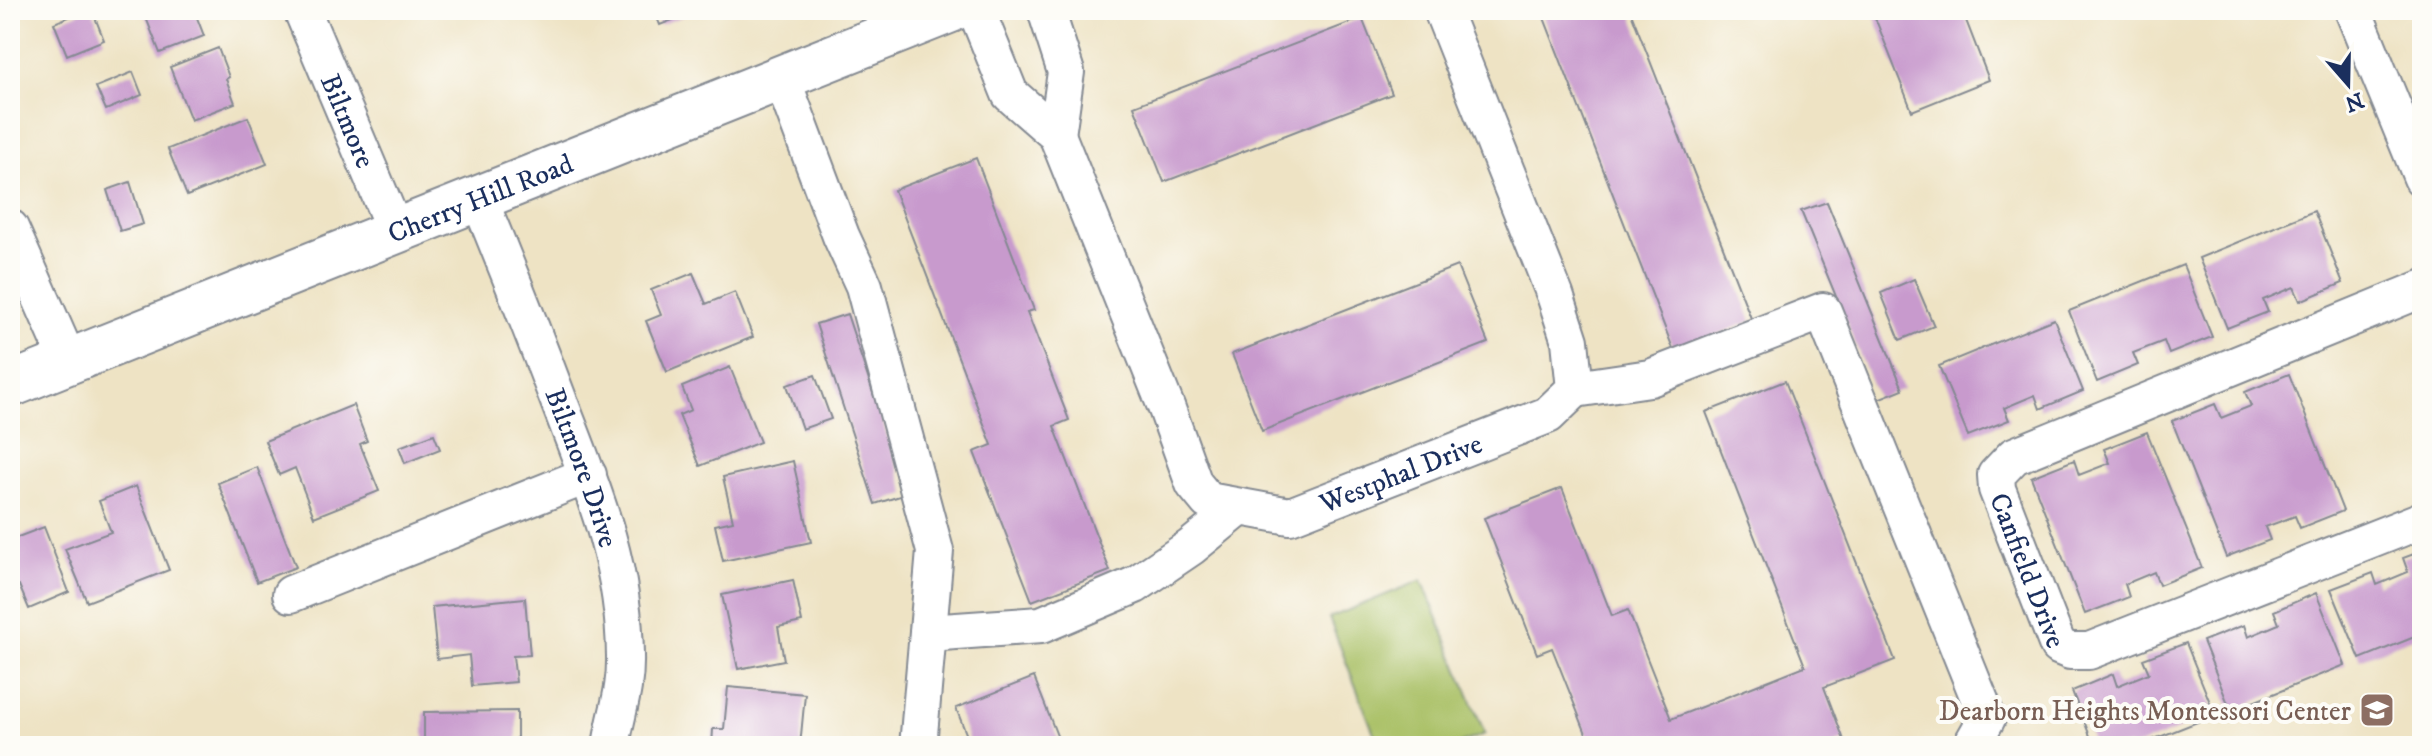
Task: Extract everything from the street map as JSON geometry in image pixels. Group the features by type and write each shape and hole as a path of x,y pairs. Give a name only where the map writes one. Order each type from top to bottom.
{"main road":[{"name":"Cherry Hill Road","path":"10,385 782,79 900,19 951,10"}],"street":[{"name":"Biltmore","path":"302,10 396,233"},
{"name":"Westphal Drive","path":"976,10 1010,94 1057,135 1194,484 1208,501 1290,516 1548,415 1575,389"},
{"path":"1046,10 1066,72 1057,135"},
{"path":"1442,10 1555,295 1570,341 1575,389 1650,378 1823,311 1987,718 1971,746"},
{"path":"2353,10 2422,178"},
{"path":"782,79 841,236 864,286 935,551 918,746"},
{"name":"Biltmore Drive","path":"479,199 588,475 615,561 624,621 624,693 611,746"},
{"path":"13,235 69,362"},
{"name":"Canfield Drive","path":"2422,289 2014,456 1996,475 1997,489 2058,646 2070,651 2089,651 2422,520"},
{"path":"291,594 588,475"},
{"path":"928,633 1041,625 1135,585 1191,547 1240,507"}],"green space":[{"path":"1422,580 1485,734 1454,746 1379,746 1329,618"}],"building":[{"path":"92,10 104,40 67,55 54,23"},
{"path":"143,10 194,10 204,36 160,53"},
{"path":"654,10 692,10 693,12 660,25"},
{"path":"1541,10 1630,10 1752,321 1674,351"},
{"path":"1872,10 1962,10 1989,80 1912,111"},
{"path":"1362,18 1392,94 1164,182 1134,106"},
{"path":"218,48 235,103 191,120 170,67"},
{"path":"133,72 142,95 106,110 96,87"},
{"path":"248,117 267,164 187,196 168,149"},
{"path":"976,158 1034,310 1027,312 1069,420 1054,426 1110,571 1032,601 974,452 992,445 894,190"},
{"path":"130,182 143,224 120,231 107,190"},
{"path":"1827,202 1903,389 1878,399 1801,211"},
{"path":"2314,211 2343,283 2300,301 2294,287 2263,300 2268,312 2227,328 2199,258"},
{"path":"2183,265 2212,337 2169,354 2164,341 2133,353 2138,365 2097,382 2069,311"},
{"path":"1457,266 1488,343 1262,431 1232,354"},
{"path":"693,273 706,304 735,292 753,337 667,372 646,321 661,315 651,290"},
{"path":"1914,279 1934,326 1900,340 1881,293"},
{"path":"847,314 906,494 875,504 816,324"},
{"path":"2054,319 2083,391 2040,409 2035,395 2004,408 2009,420 1968,436 1939,366"},
{"path":"730,367 760,442 700,466 679,415 691,410 682,387"},
{"path":"2289,374 2343,511 2300,528 2295,516 2265,527 2270,540 2226,557 2172,421 2215,404 2221,418 2251,406 2245,392"},
{"path":"815,375 831,419 802,429 787,385"},
{"path":"1785,381 1895,660 1824,687 1844,740 1829,746 1591,746 1552,648 1537,654 1484,518 1562,488 1612,616 1628,610 1671,719 1805,666 1706,412"},
{"path":"353,405 367,441 360,444 379,491 314,517 295,468 279,475 265,441"},
{"path":"2147,432 2202,568 2159,585 2154,572 2125,584 2129,597 2085,614 2031,477 2074,460 2079,475 2110,463 2104,449"},
{"path":"434,434 440,449 405,463 399,447"},
{"path":"793,461 811,542 723,561 715,525 733,521 723,477"},
{"path":"257,467 296,567 257,582 218,483"},
{"path":"136,486 169,570 87,602 65,549 111,532 99,501"},
{"path":"44,527 69,592 29,609 19,585 10,589 10,540"},
{"path":"2422,551 2422,634 2360,659 2331,589 2373,573 2377,585 2408,572 2403,558"},
{"path":"793,580 802,622 778,627 784,660 738,669 722,595"},
{"path":"2316,593 2345,665 2231,711 2203,641 2244,625 2248,637 2279,624 2274,611"},
{"path":"525,598 530,655 513,656 516,682 472,686 469,655 437,659 432,607"},
{"path":"2186,643 2215,715 2137,746 2094,746 2072,691 2113,674 2117,686 2149,673 2143,659"},
{"path":"1034,677 1061,746 971,746 956,708"},
{"path":"728,687 805,694 800,746 712,746 713,729 724,729"},
{"path":"517,711 517,746 424,746 424,712"}],"place":[{"name":"Dearborn Heights Montessori Center","path":"2377,710"}]}
